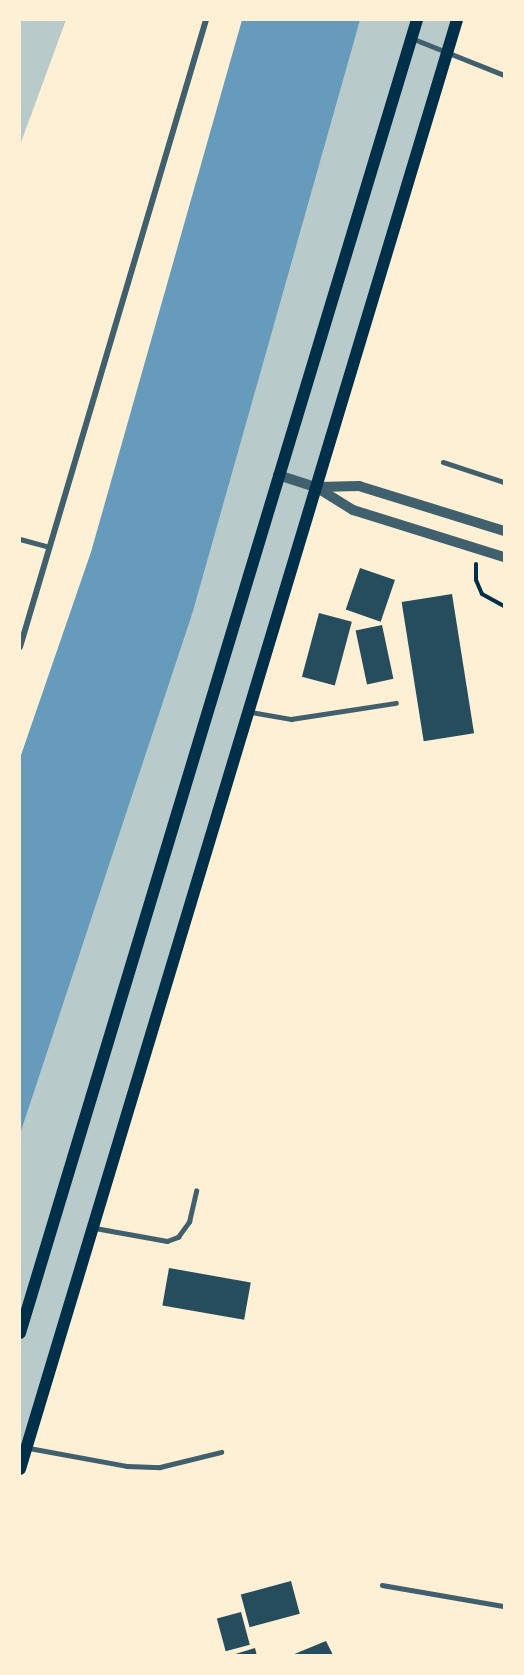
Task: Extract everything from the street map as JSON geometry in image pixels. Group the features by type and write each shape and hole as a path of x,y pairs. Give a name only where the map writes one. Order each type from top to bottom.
{"main road":[{"path":"20,1333 417,20"},
{"path":"20,1469 245,712 316,487 457,20"}],"street":[{"path":"20,647 206,20"},
{"path":"278,475 316,487 352,510 504,557"},
{"path":"316,487 359,486 504,531"}],"lane":[{"path":"411,38 504,75"},
{"path":"443,462 504,482"},
{"path":"20,539 49,547"},
{"path":"245,712 291,719 396,703"},
{"path":"93,1227 166,1241 178,1237 189,1222 196,1191"},
{"path":"26,1448 127,1466 160,1467 221,1452"},
{"path":"382,1585 504,1606"}],"path":[{"path":"476,548 476,580 482,594 504,606"}],"shaded area":[{"path":"20,20 66,20 20,145"},
{"path":"360,20 457,20 20,1467 20,1134"}],"water":[{"path":"242,20 360,20 193,611 20,1134 20,758 91,552"}],"building":[{"path":"360,568 395,580 381,622 346,610"},
{"path":"452,594 474,733 424,741 402,602"},
{"path":"319,613 352,622 335,686 302,677"},
{"path":"382,625 393,679 367,684 356,631"},
{"path":"169,1268 251,1282 244,1320 162,1305"},
{"path":"291,1581 300,1614 250,1627 241,1594"},
{"path":"241,1612 250,1645 226,1651 217,1618"},
{"path":"326,1641 333,1655 292,1655"},
{"path":"255,1648 257,1656 232,1656 232,1655"}]}
